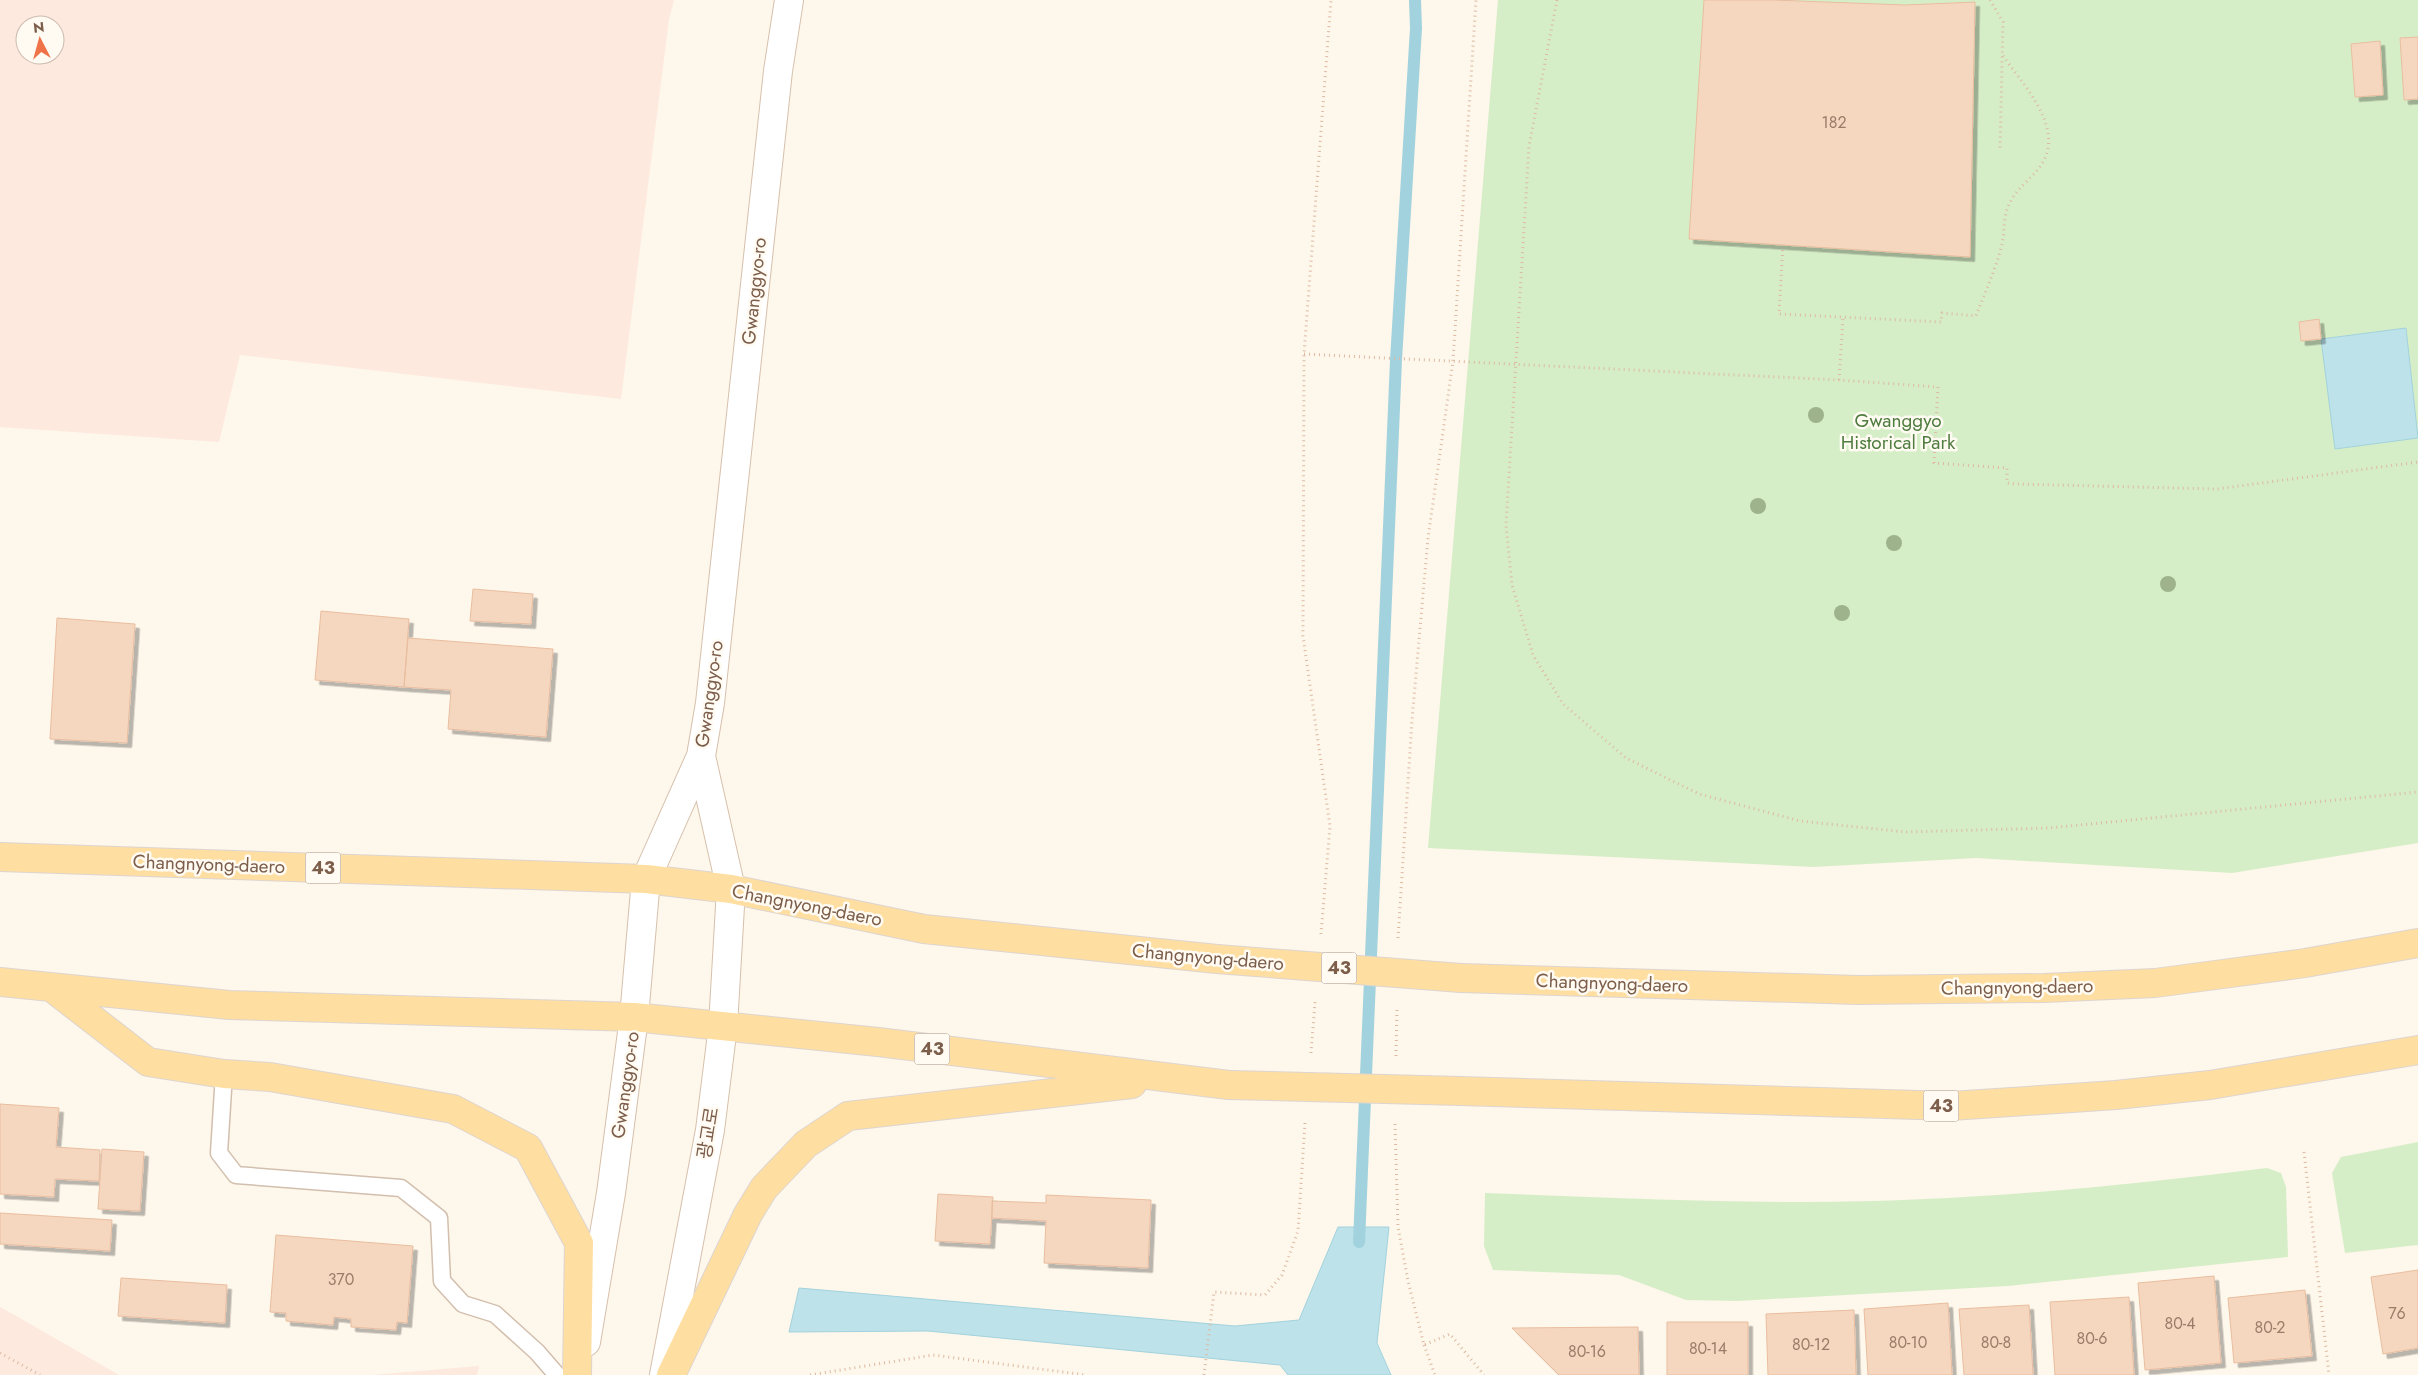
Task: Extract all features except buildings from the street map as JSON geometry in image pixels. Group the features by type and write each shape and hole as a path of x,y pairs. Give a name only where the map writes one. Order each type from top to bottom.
{"main road":[{"name":"Gwanggyo-ro","path":"579,1375 610,1193 634,1017 646,879 701,756 710,703 778,71 789,0"},
{"name":"광교로","path":"664,1375 710,1130 723,1026 731,889 701,756"},
{"name":"Changnyong-daero","path":"0,857 646,879 731,889 924,929 1217,959 1461,978 1858,990 2044,988 2155,983 2305,963 2418,943"},
{"name":"43","path":"0,982 229,1005 634,1017 878,1042 1175,1080 1229,1085 1951,1106 2116,1095 2210,1085 2418,1050"},
{"path":"51,987 148,1062 224,1074 270,1077 453,1109 528,1148 579,1243 579,1375"},
{"path":"671,1375 748,1214 764,1188 806,1144 848,1116 1175,1080"}],"lane":[{"path":"224,1074 219,1153 236,1175 401,1188 439,1218 442,1281 463,1304 495,1314 537,1352 557,1375"}],"path":[{"path":"1321,935 1330,826 1304,636 1304,354 1331,0"},
{"path":"1398,941 1412,720 1427,548 1453,361 1476,0"},
{"path":"1557,0 1529,146 1506,525 1512,585 1533,655 1563,704 1626,758 1699,794 1800,820 1906,832 2049,828 2418,792"},
{"path":"1990,0 2003,22 2000,150"},
{"path":"1783,245 1779,314 1941,322 1942,313 1976,316 1999,254 2008,204 2018,189 2042,163 2049,142 2042,112 2002,54"},
{"path":"1839,380 1843,318"},
{"path":"1304,354 1839,380 1938,387 1934,463 2007,468 2007,483 2217,489 2418,462"},
{"path":"1310,1062 1316,994"},
{"path":"1396,1059 1397,1000"},
{"path":"1394,1118 1398,1227 1408,1281 1424,1346 1435,1375"},
{"path":"1204,1375 1214,1292 1265,1295 1282,1275 1298,1230 1305,1120"},
{"path":"2304,1152 2329,1375"},
{"path":"1424,1346 1450,1334 1484,1375"},
{"path":"0,1353 40,1375"},
{"path":"810,1375 933,1355 1086,1375"}],"shaded area":[{"path":"0,0 674,0 669,19 621,399 240,355 219,442 0,427"},
{"path":"0,1307 18,1317 119,1375 0,1375"},
{"path":"479,1366 477,1375 372,1375"}],"green space":[{"name":"Gwanggyo Historical Park","path":"1498,0 2418,0 2418,843 2232,873 1976,858 1813,867 1428,848"},
{"path":"2418,1142 2418,1245 2345,1253 2332,1173 2341,1157"},
{"path":"2267,1168 2281,1173 2286,1187 2288,1257 2008,1286 1737,1301 1686,1300 1619,1275 1493,1270 1484,1246 1485,1193 1724,1201 1862,1201 2036,1192"}],"water":[{"path":"2406,328 2418,438 2335,449 2321,339"},
{"path":"1338,1227 1389,1227 1377,1343 1391,1375 1288,1375 1280,1365 928,1331 789,1332 799,1288 1235,1326 1299,1320"}],"waterway":[{"path":"1359,1242 1396,360 1416,28 1415,0"}]}
